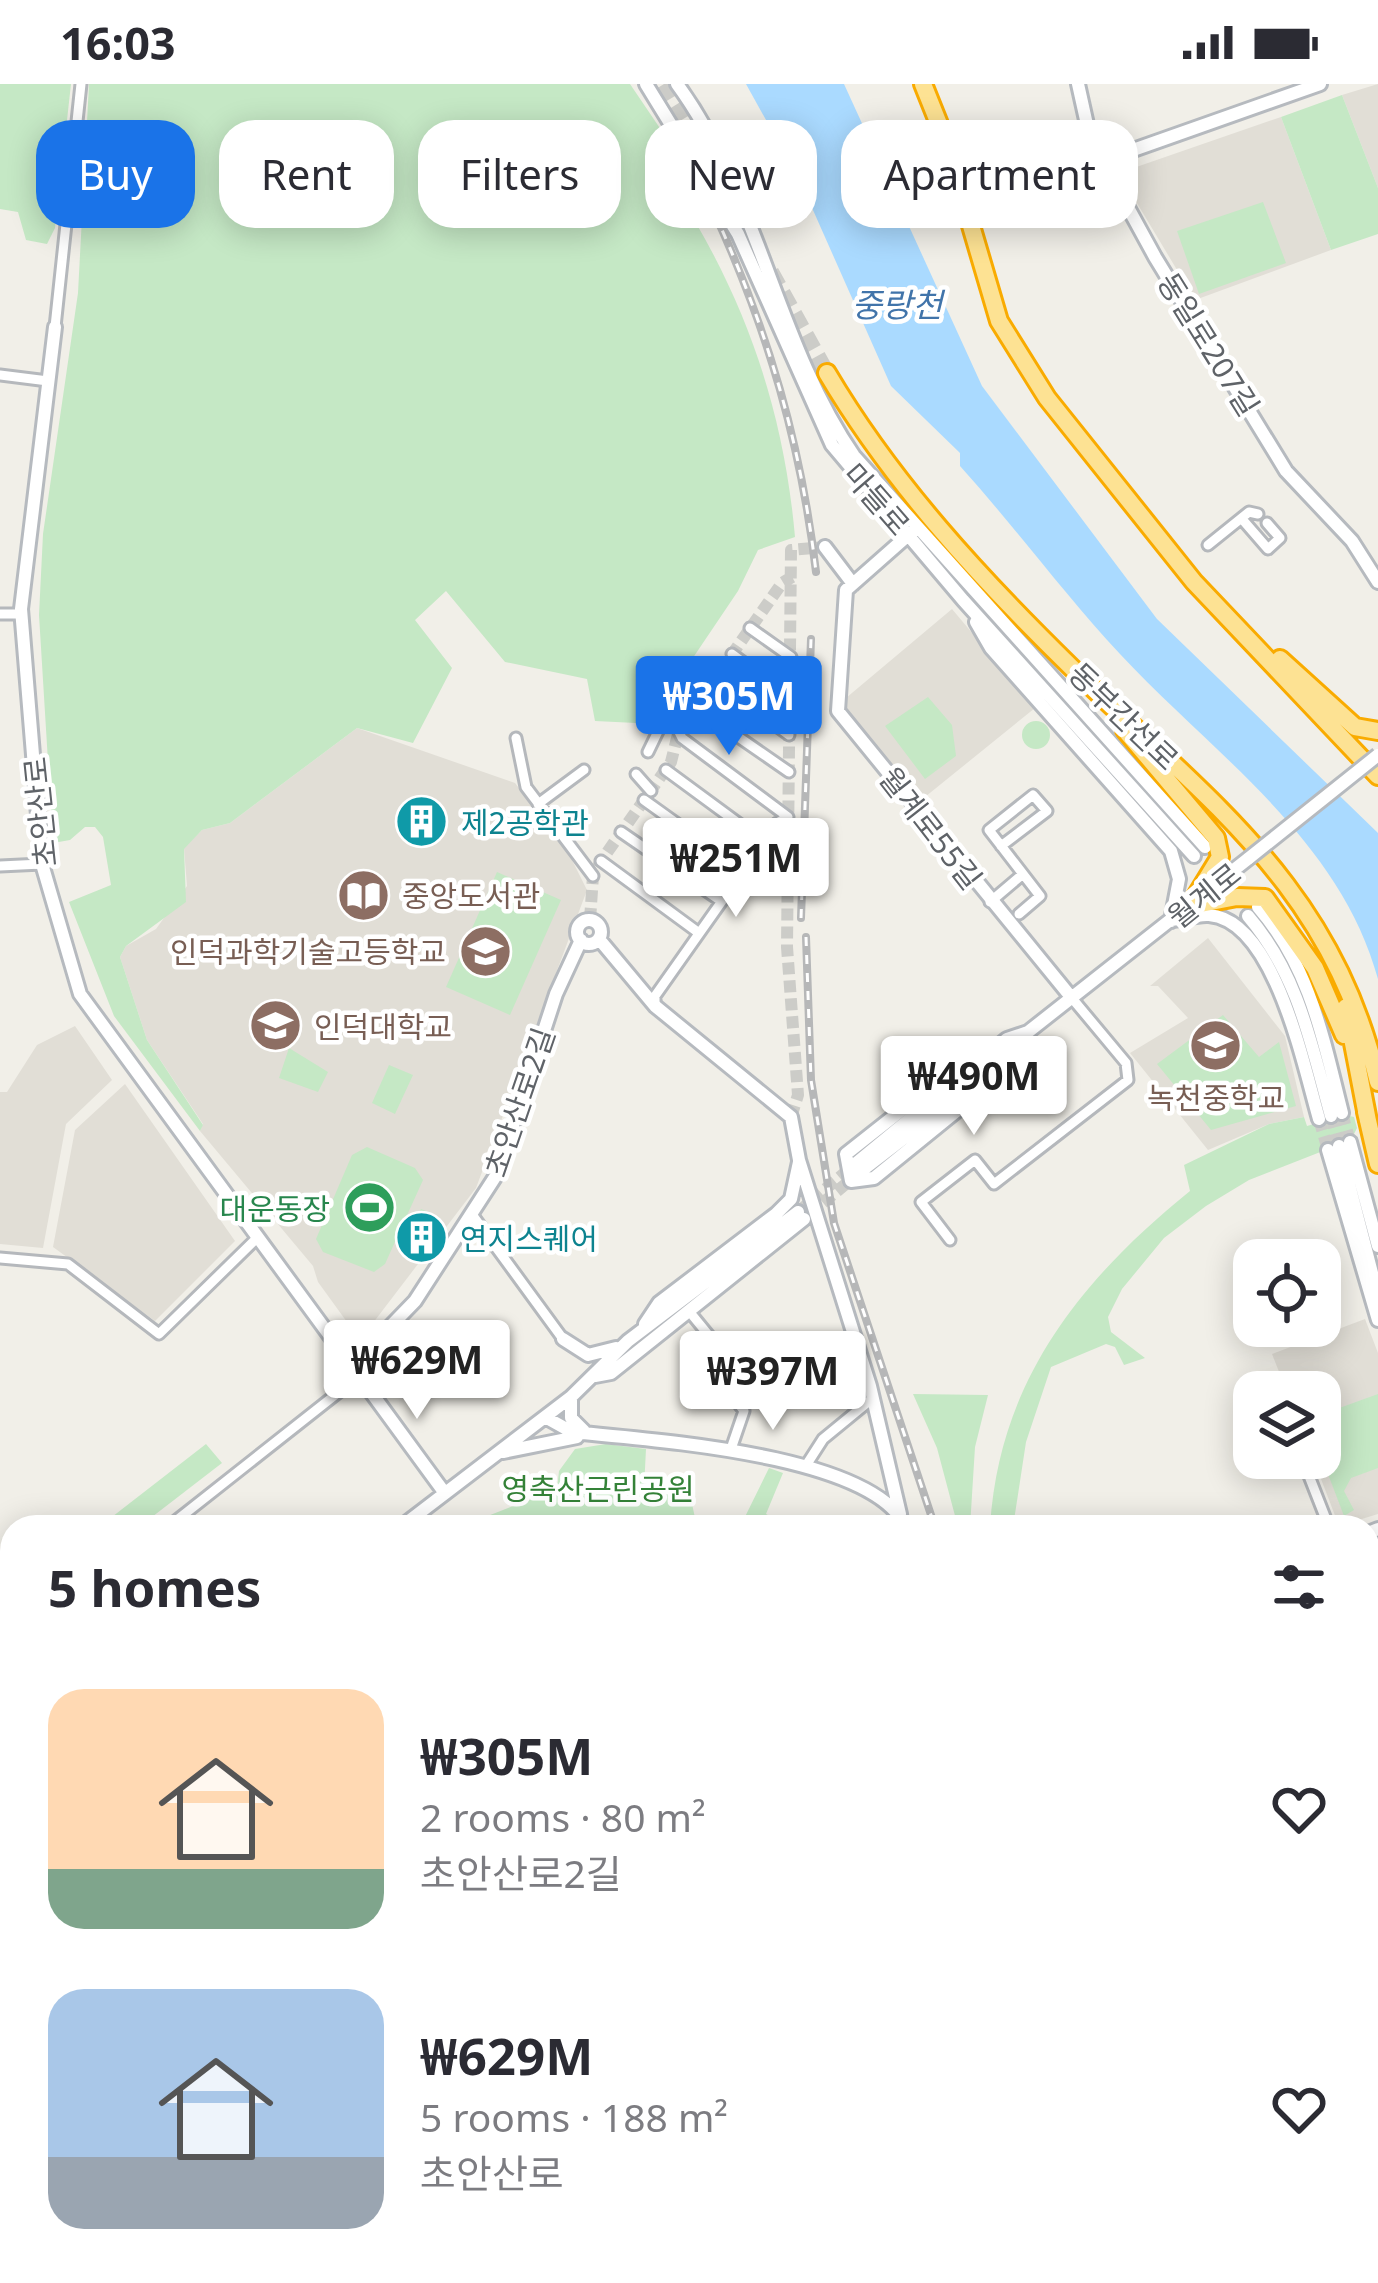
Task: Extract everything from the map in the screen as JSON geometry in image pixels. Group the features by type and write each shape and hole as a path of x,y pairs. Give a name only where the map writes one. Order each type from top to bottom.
{"highway":[{"path":"923,84 947,144 999,321 1069,429 1194,582 1378,776"},
{"name":"동부간선로","path":"827,374 868,438 934,520 1074,670 1262,851 1304,904 1347,984 1378,1082"},
{"path":"1194,582 1337,713 1355,727 1378,731"},
{"path":"1074,670 1216,838 1220,857 1190,906"},
{"path":"1152,743 1265,866 1323,952 1348,1014 1378,1164"},
{"path":"1190,906 1258,896 1274,908 1328,994 1368,1121"}],"street":[{"name":"초안산로","path":"81,84 22,614 42,864 91,1014 444,1492"},
{"name":"마들로","path":"646,84 738,234 821,427 912,532 1200,851 963,600 912,532 854,456 831,419 735,190 676,84"},
{"name":"동일로207길","path":"1078,84 1086,120"},
{"path":"1138,147 1320,84"},
{"name":"동일로207길","path":"1138,221 1286,471 1352,541 1378,582"},
{"path":"0,375 48,380"},
{"path":"1208,545 1254,509 1258,514"},
{"path":"1242,519 1268,549 1280,538 1267,524"},
{"path":"825,547 854,584 912,532"},
{"name":"월계로55길","path":"854,584 846,590 838,711 1071,997"},
{"path":"963,600 991,648 1171,850 1180,878 1171,921 1211,915 1236,926 1264,959 1331,1116 1300,964 1253,911"},
{"path":"0,614 22,614"},
{"path":"750,628 791,657"},
{"path":"732,654 790,697"},
{"path":"714,680 789,735"},
{"path":"695,707 789,772"},
{"path":"648,752 663,721 676,726 682,738 788,817 764,842 699,932 656,996 655,1006"},
{"path":"516,738 526,787 593,876"},
{"name":"월계로","path":"1028,1032 1007,1039 857,1169 1013,1054 1028,1032 1378,755"},
{"path":"538,804 584,770"},
{"path":"666,770 764,842"},
{"path":"636,774 648,796 743,871"},
{"path":"1001,846 1047,812 1033,795 988,830 1040,896 1019,914"},
{"path":"621,832 722,902"},
{"path":"601,861 699,932"},
{"path":"0,866 42,864"},
{"path":"990,902 1024,874"},
{"path":"598,939 581,940 579,927 588,920 599,925 598,939 655,1006 791,1117 803,1214 873,1398 902,1515"},
{"name":"초안산로2길","path":"355,1371 415,1301 497,1174 537,1047 581,940"},
{"path":"950,1240 921,1202 975,1160 994,1184 1128,1080 1126,1063 1071,997"},
{"path":"1007,1039 970,1056 846,1154 850,1181 874,1178 996,1079 1013,1054"},
{"path":"1339,1146 1378,1246"},
{"path":"1339,1146 1378,1296"},
{"path":"1339,1146 1378,1320"},
{"path":"799,1160 803,1214"},
{"path":"471,1213 581,1365 573,1422 590,1434"},
{"path":"563,1339 588,1354 637,1341 693,1316 803,1214"},
{"path":"637,1341 803,1214"},
{"path":"416,1515 595,1376 611,1373 659,1303 803,1214"},
{"path":"0,1258 68,1264 159,1334 257,1237"},
{"path":"693,1316 733,1365 722,1382 744,1411 731,1449"},
{"path":"182,1515 355,1371"},
{"path":"805,1467 824,1439 873,1398"},
{"path":"545,1417 572,1432 731,1449 805,1467 887,1503 898,1515"},
{"path":"496,1454 590,1434"},
{"path":"1311,1479 1324,1515"}],"shaded area":[{"path":"1378,84 1378,188 1342,95"},
{"path":"1281,117 1331,250 1195,300 1138,205 1138,166"},
{"path":"952,609 1035,708 920,801 844,708 846,698"},
{"name":"인덕대학교","path":"357,728 515,783 566,848 587,890 476,1188 360,1340 318,1282 313,1266 200,1131 203,1124 147,1040 120,957 126,946 156,929 187,886 184,848 202,830 230,823"},
{"name":"녹천중학교","path":"1208,938 1285,1036 1304,1117 1269,1124 1208,1150 1130,1053 1188,1018 1158,986 1150,986"},
{"path":"75,1026 112,1080 66,1124 43,1248 0,1244 0,1092 7,1092 37,1045"},
{"path":"125,1084 235,1241 155,1321 53,1247 75,1130"},
{"path":"1365,1319 1378,1353 1378,1514 1335,1515 1321,1479 1341,1479 1341,1371 1279,1371 1272,1354 1291,1347 1341,1347 1341,1328"}],"green space":[{"path":"0,84 71,84 67,120 36,120 36,228 55,228 47,244 26,240 18,212 0,209"},
{"path":"89,84 630,84 654,120 645,120 645,228 699,228 734,297 774,413 795,537 758,550 738,591 678,680 636,723 595,721 587,679 505,662 446,591 415,620 452,668 413,743 357,728 230,823 202,830 184,849 186,902 126,946 120,957 147,1040 203,1125 200,1131 114,1016 69,902 111,885 103,837 95,827 85,827 70,840 53,843 39,615 43,534 78,293 81,228 195,228 195,120 87,120"},
{"path":"1342,95 1378,188 1378,234 1331,250 1281,117"},
{"path":"1263,202 1286,263 1199,294 1177,231"},
{"path":"928,697 952,725 956,756 925,779 885,726"},
{"path":"1036,721 1046,725 1050,735 1046,745 1036,749 1026,745 1022,735 1026,725"},
{"path":"497,872 561,900 510,1015 446,987"},
{"path":"1223,1015 1259,1057 1279,1042 1296,1106 1211,1130 1157,1064"},
{"path":"289,1048 328,1072 318,1092 279,1078"},
{"path":"389,1065 413,1075 395,1114 372,1103"},
{"path":"1345,1115 1354,1117 1357,1128 1351,1140 1249,1180 1164,1238 1122,1289 1108,1317 1111,1332 1145,1358 1124,1365 1115,1347 1106,1344 1051,1367 1026,1442 1015,1515 992,1515 1010,1425 1028,1380 1081,1298 1150,1225 1190,1191 1184,1165 1269,1124 1304,1117 1307,1126"},
{"name":"대운동장","path":"367,1147 415,1168 423,1180 385,1264 374,1272 323,1252 316,1239 352,1155"},
{"path":"421,1209 436,1215 420,1249 405,1243"},
{"path":"913,1394 988,1395 975,1447 971,1515 955,1515 937,1448"},
{"path":"1378,1394 1378,1468 1351,1478 1344,1491 1354,1510 1344,1515 1330,1479 1341,1479 1341,1407"},
{"path":"206,1444 222,1463 155,1515 114,1515"},
{"name":"영축산근린공원","path":"606,1444 646,1449 644,1488 689,1490 694,1515 490,1515 557,1489 559,1471 575,1449"},
{"name":"영축산근린공원","path":"769,1468 783,1473 768,1515 746,1515"}],"water":[{"name":"중랑천","path":"746,84 844,84 860,120 841,120 841,228 910,228 982,386 1157,619 1378,833 1378,979 1360,929 1335,883 1304,841 1120,654 960,466 960,453 891,386 817,219 817,120 766,120"}],"tunnel":[{"path":"664,84 686,120"},
{"path":"771,272 827,373"},
{"path":"791,1117 798,1095 787,947 791,550 825,547"},
{"path":"590,920 593,876 601,861 671,762 679,730 782,583 792,577"},
{"path":"1342,1113 1350,1142"},
{"path":"1331,1116 1339,1146"},
{"path":"1319,1119 1328,1150"},
{"path":"798,1212 853,1166"},
{"path":"809,1214 858,1174"}],"railway":[{"path":"721,228 780,389 816,572"},
{"path":"801,918 811,639"},
{"path":"806,937 811,1080 834,1223 931,1515"}],"place":[{"name":"제2공학관","path":"422,822"},
{"name":"중앙도서관","path":"363,895"},
{"name":"인덕과학기술고등학교","path":"485,951"},
{"name":"인덕대학교","path":"275,1026"},
{"name":"녹천중학교","path":"1216,1045"},
{"name":"대운동장","path":"369,1208"},
{"name":"연지스퀘어","path":"421,1238"}]}
